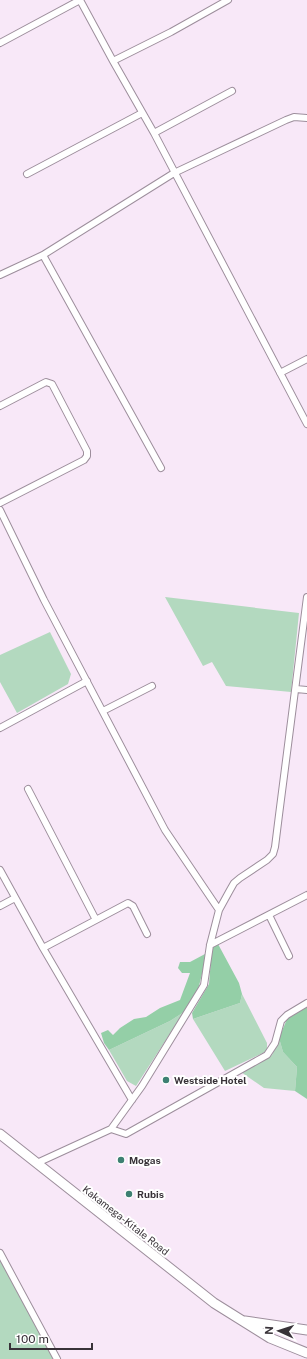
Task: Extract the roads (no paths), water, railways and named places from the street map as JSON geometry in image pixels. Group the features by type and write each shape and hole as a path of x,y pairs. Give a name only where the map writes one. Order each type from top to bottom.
{"highway":[{"name":"Kakamega-Kitale Road","path":"0,1134 182,1278 240,1320 270,1338 307,1353"},
{"name":"Kakamega-Kitale Road","path":"240,1320 307,1330"}],"street":[{"path":"0,43 80,0 154,133 307,424"},
{"path":"113,61 171,32 228,0"},
{"path":"154,133 232,91"},
{"path":"28,174 142,113"},
{"path":"0,275 43,255 174,173 286,120 300,117 307,118"},
{"path":"43,255 161,468"},
{"path":"280,374 307,359"},
{"path":"0,406 46,382 50,382 87,451 87,456 84,460 0,503"},
{"path":"1,513 44,600 166,830 219,910"},
{"path":"37,1163 111,1130 142,1086 201,991 206,978 210,945 219,910 234,883 267,860 273,854 307,597"},
{"path":"0,728 87,681"},
{"path":"103,711 152,686"},
{"path":"296,689 307,690"},
{"path":"28,789 96,920"},
{"path":"0,870 43,948 132,1100"},
{"path":"210,945 307,895"},
{"path":"0,906 15,898"},
{"path":"43,948 128,903 132,906 147,934"},
{"path":"270,915 289,956"},
{"path":"111,1130 126,1134 267,1055 275,1043 281,1021 287,1015 307,1003"},
{"path":"0,1253 57,1359"}],"place":[{"name":"Westside Hotel","path":"166,1080"},
{"name":"Mogas","path":"121,1160"},
{"name":"Rubis","path":"129,1194"}]}
